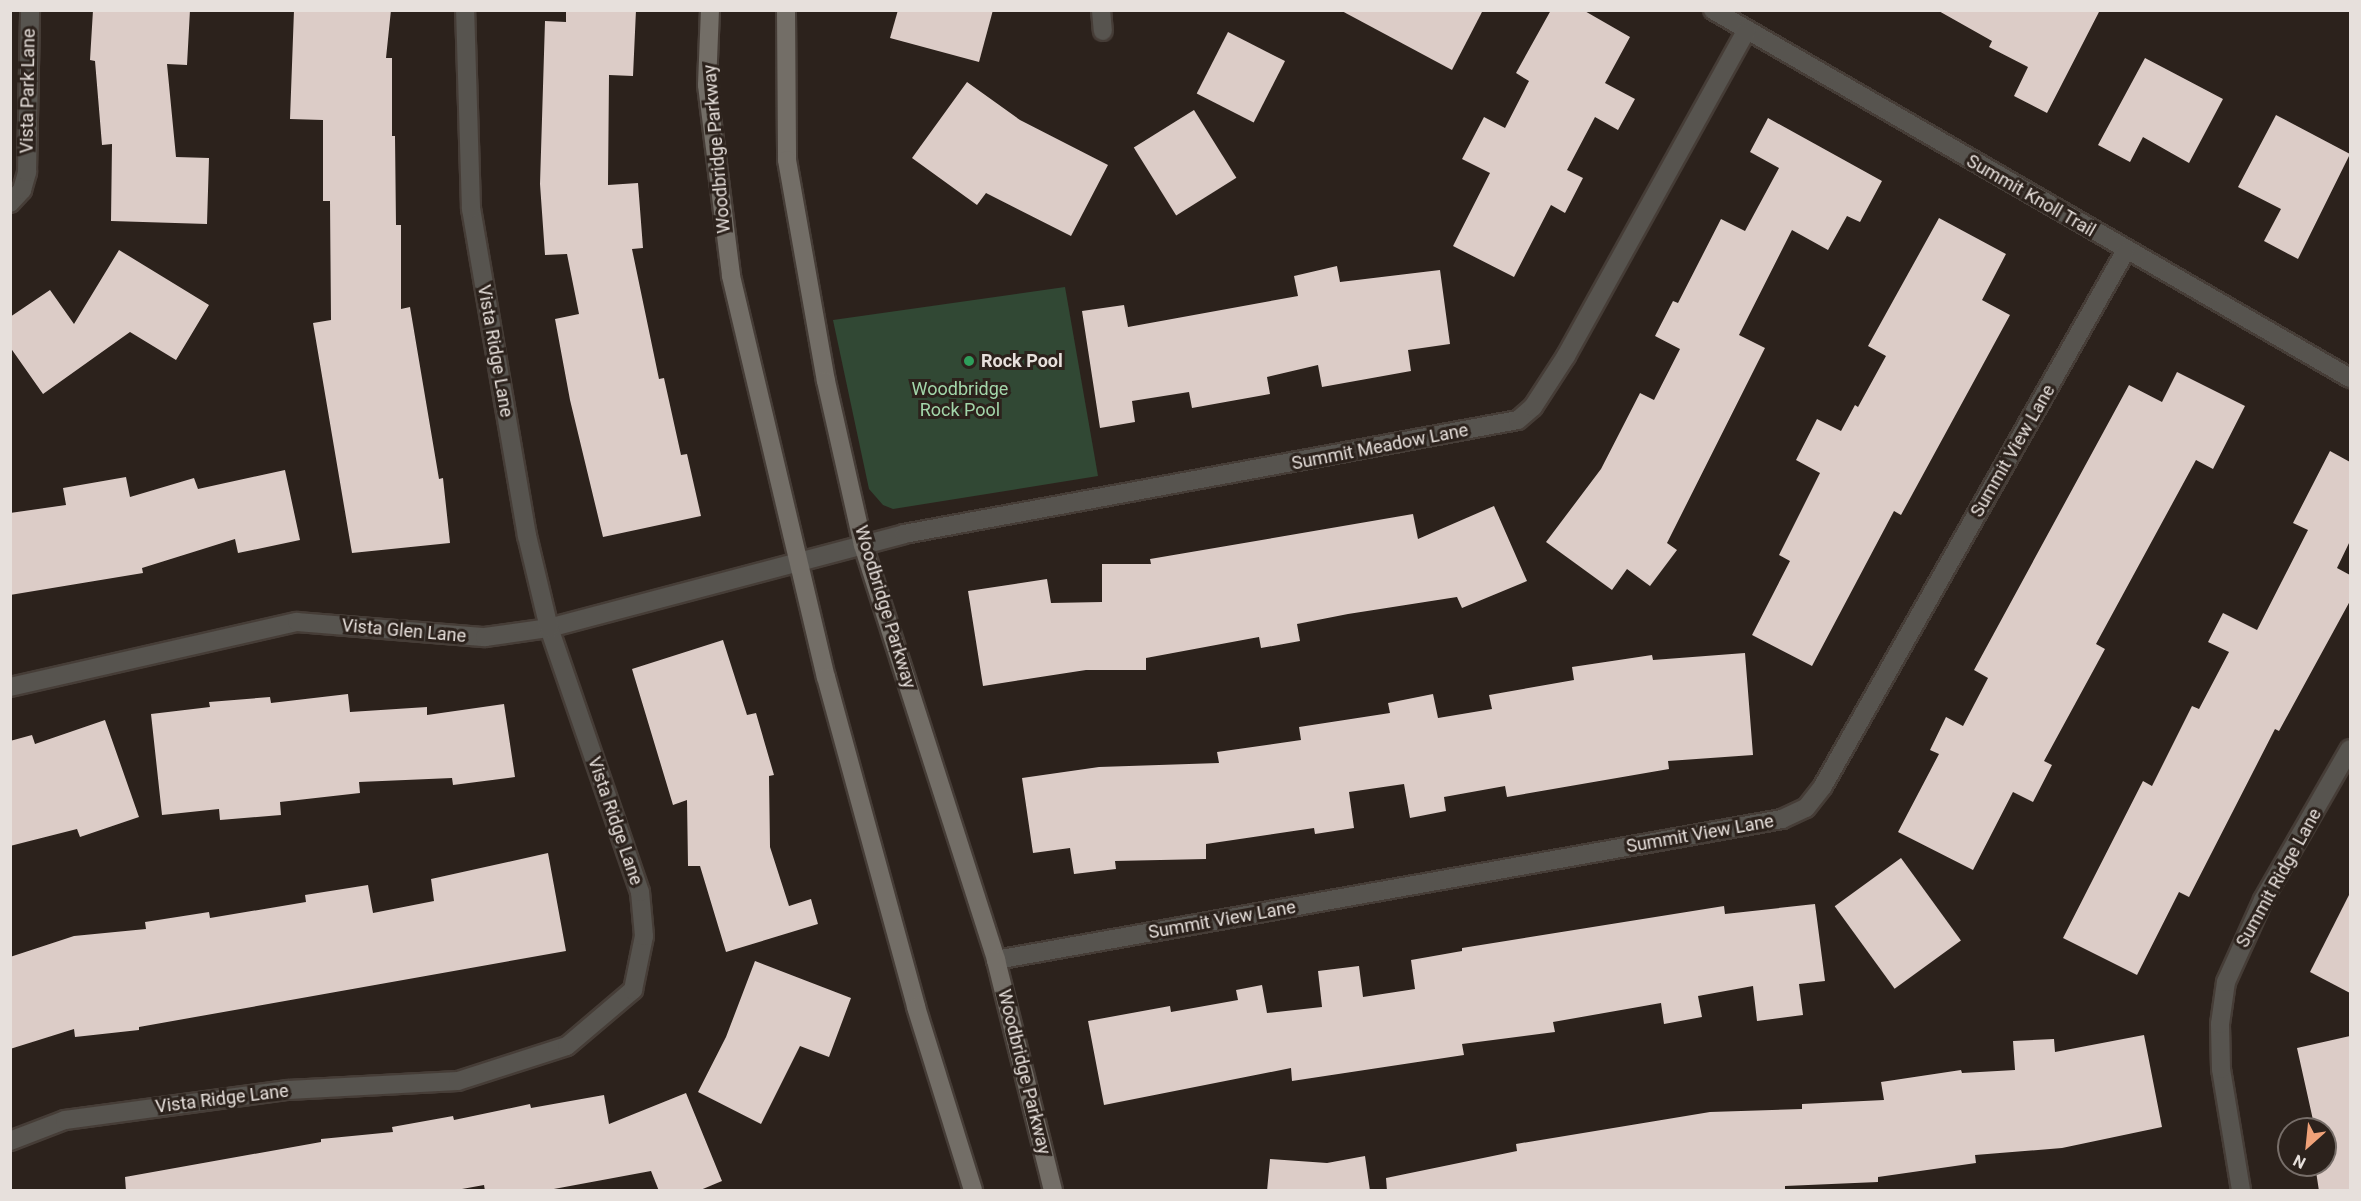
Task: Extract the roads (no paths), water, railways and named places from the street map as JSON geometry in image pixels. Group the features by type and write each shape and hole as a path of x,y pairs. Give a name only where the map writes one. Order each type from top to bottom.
{"main road":[{"name":"Woodbridge Parkway","path":"710,10 707,85 722,222 796,561 916,1007 973,1191"},
{"name":"Woodbridge Parkway","path":"786,10 787,160 826,381 863,545 996,960 1053,1191"}],"street":[{"name":"Vista Park Lane","path":"10,203 22,190 27,172 30,10"},
{"name":"Vista Ridge Lane","path":"10,1141 65,1120 288,1090 459,1081 567,1046 633,990 644,936 640,892 549,628 527,536 471,209 465,10"},
{"path":"1101,10 1103,31"},
{"name":"Summit Knoll Trail","path":"1713,10 2126,252 2350,378"},
{"name":"Summit Meadow Lane","path":"796,561 863,545 1518,420 1533,407 1566,356 1747,30"},
{"name":"Summit View Lane","path":"996,960 1782,819 1806,808 1823,786 2126,252"},
{"name":"Vista Glen Lane","path":"10,687 297,622 485,637 549,628 796,561"},
{"name":"Summit Ridge Lane","path":"2241,1191 2221,1069 2220,1024 2226,982 2258,910 2350,749"}],"place":[{"name":"Rock Pool","path":"969,361"}],"park label":[{"name":"Woodbridge Rock Pool","path":"960,400"}]}
